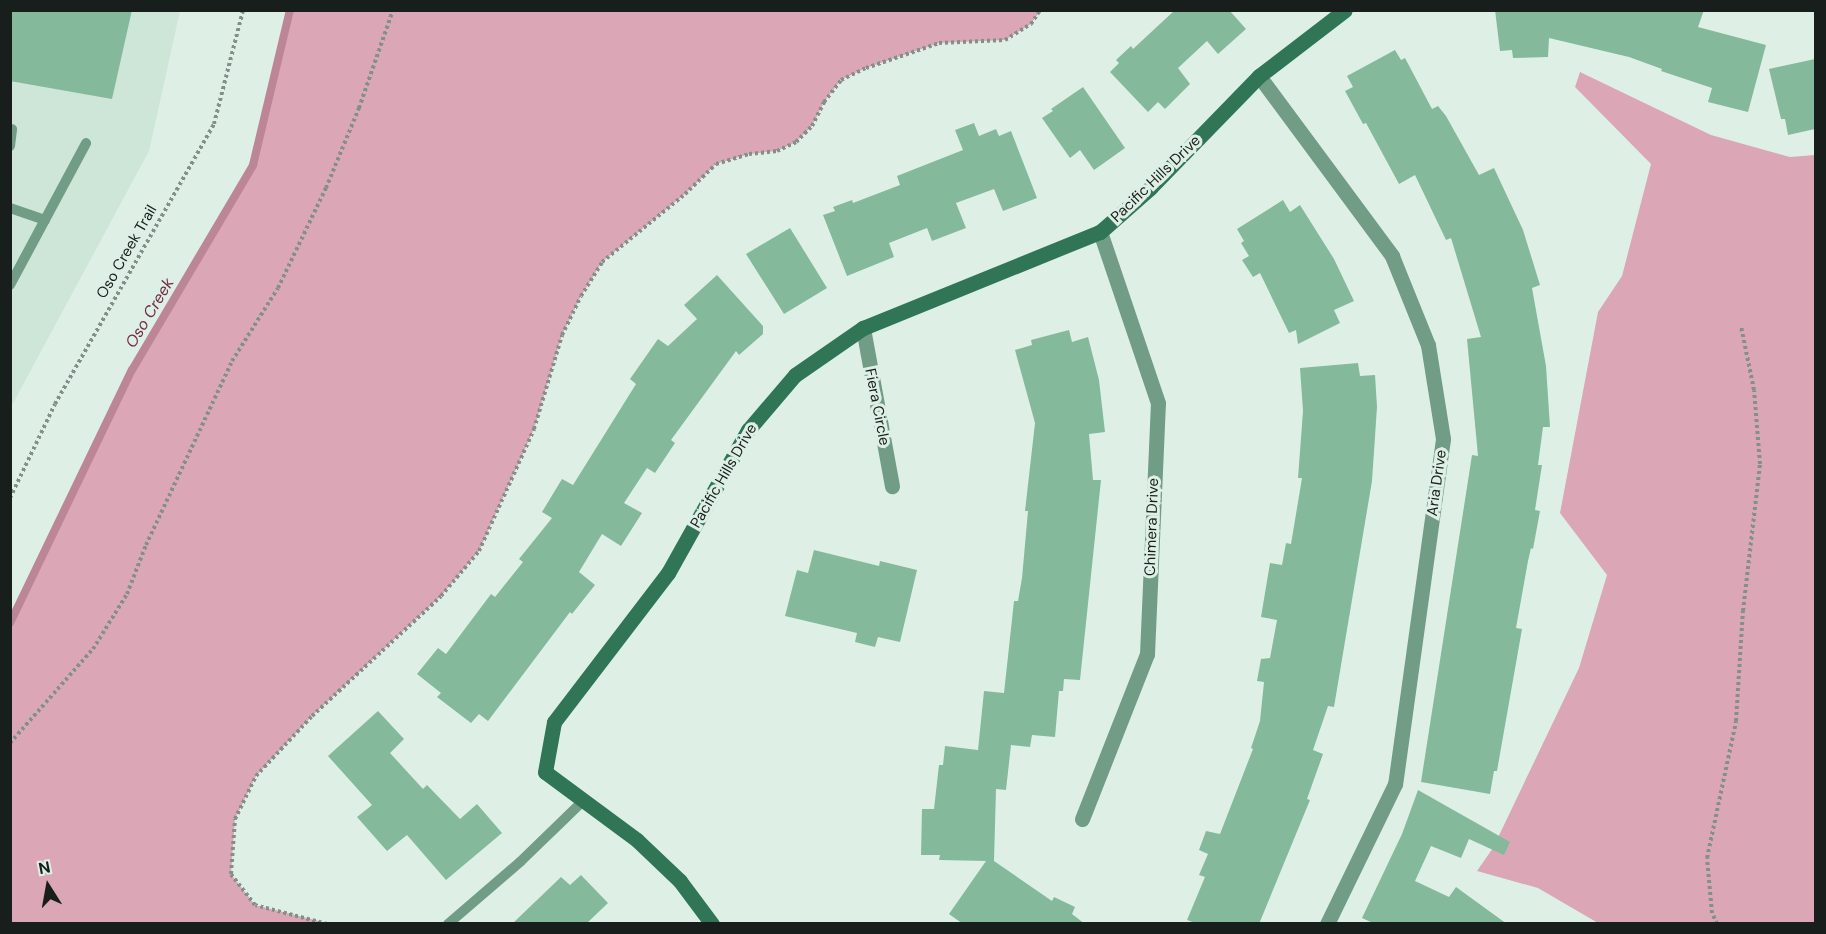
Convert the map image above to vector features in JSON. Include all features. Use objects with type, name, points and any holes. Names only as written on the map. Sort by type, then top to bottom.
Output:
[{"type":"street","name":"Pacific Hills Drive","points":[[712,924],[680,881],[637,840],[545,771],[554,722],[668,573],[748,430],[795,375],[863,328],[1100,232],[1150,188],[1259,76],[1345,10]]},
{"type":"street","name":"Aria Drive","points":[[1259,76],[1392,256],[1428,345],[1443,439],[1395,784],[1326,924]]},
{"type":"street","name":"Chimera Drive","points":[[1082,819],[1147,654],[1158,403],[1100,232]]},
{"type":"street","name":"Fiera Circle","points":[[863,328],[892,486]]},
{"type":"lane","points":[[10,146],[12,129]]},
{"type":"lane","points":[[10,285],[86,143]]},
{"type":"lane","points":[[10,208],[45,220]]},
{"type":"lane","points":[[448,924],[520,862],[584,800]]},
{"type":"path","name":"Oso Creek Trail","points":[[10,498],[55,404],[214,124],[243,10]]},
{"type":"path","points":[[10,743],[93,649],[127,594],[146,545],[232,361],[278,288],[326,188],[359,108],[393,10]]},
{"type":"path","points":[[327,924],[255,905],[231,874],[235,819],[256,776],[312,716],[441,596],[479,551],[534,429],[562,336],[581,296],[602,262],[685,194],[717,164],[749,154],[777,151],[796,142],[812,126],[824,102],[841,80],[866,68],[939,43],[1005,40],[1031,24],[1040,10]]},
{"type":"path","points":[[1718,924],[1712,913],[1707,858],[1736,721],[1743,611],[1760,464],[1754,390],[1741,326]]},
{"type":"shaded area","points":[[11,11],[180,11],[149,151],[11,407]]},
{"type":"shaded area","points":[[290,11],[1040,11],[1031,24],[1005,40],[939,43],[866,68],[841,80],[824,102],[812,126],[796,142],[777,151],[749,154],[716,164],[685,194],[602,262],[581,296],[562,335],[534,429],[479,551],[441,596],[312,716],[256,776],[235,819],[231,874],[255,905],[327,923],[11,923],[11,623],[132,370],[253,165]]},
{"type":"shaded area","points":[[1580,72],[1711,135],[1790,157],[1815,155],[1815,923],[1598,923],[1538,888],[1477,871],[1493,848],[1579,668],[1607,575],[1560,513],[1598,312],[1622,276],[1651,164],[1575,87]]},
{"type":"building","points":[[10,10],[132,10],[112,99],[10,81]]},
{"type":"building","points":[[1175,10],[1229,10],[1246,29],[1218,54],[1207,41],[1178,68],[1190,84],[1165,109],[1158,102],[1148,112],[1110,72],[1119,63],[1116,60],[1131,46],[1133,49]]},
{"type":"building","points":[[1495,10],[1704,10],[1698,27],[1766,45],[1748,112],[1708,102],[1712,88],[1661,71],[1662,69],[1629,57],[1549,38],[1548,57],[1513,58],[1512,50],[1500,51]]},
{"type":"building","points":[[1395,50],[1401,60],[1405,58],[1432,109],[1438,106],[1446,116],[1479,175],[1494,168],[1523,230],[1540,285],[1532,288],[1546,366],[1550,427],[1543,427],[1538,465],[1542,465],[1535,510],[1540,511],[1516,628],[1522,629],[1497,771],[1494,771],[1490,794],[1421,782],[1472,455],[1478,456],[1467,339],[1481,337],[1451,238],[1446,240],[1415,175],[1399,184],[1366,123],[1363,124],[1345,91],[1353,87],[1347,76]]},
{"type":"building","points":[[1815,59],[1815,129],[1788,135],[1785,119],[1781,119],[1769,69]]},
{"type":"building","points":[[1083,87],[1125,148],[1094,170],[1080,150],[1070,158],[1042,118]]},
{"type":"building","points":[[974,123],[979,136],[996,129],[999,136],[1011,131],[1037,198],[1003,211],[994,189],[956,203],[966,228],[932,241],[927,228],[889,243],[894,257],[847,276],[823,215],[835,211],[833,207],[852,200],[853,203],[900,185],[897,176],[963,150],[955,130]]},
{"type":"building","points":[[1283,200],[1290,212],[1300,205],[1334,259],[1354,301],[1334,310],[1340,323],[1298,344],[1296,330],[1289,333],[1260,273],[1253,277],[1242,260],[1249,256],[1241,243],[1244,241],[1237,229]]},
{"type":"building","points":[[790,228],[827,288],[784,314],[746,254]]},
{"type":"building","points":[[717,275],[763,326],[763,334],[739,355],[736,351],[671,440],[675,443],[655,473],[647,468],[624,503],[642,513],[621,546],[602,534],[579,572],[595,585],[572,614],[570,612],[488,721],[479,714],[471,723],[437,697],[441,693],[417,674],[438,648],[446,654],[491,594],[495,597],[523,562],[519,559],[552,518],[542,512],[562,479],[573,485],[636,384],[630,379],[658,339],[668,346],[697,319],[684,305]]},
{"type":"building","points":[[1069,330],[1072,342],[1088,337],[1099,380],[1105,432],[1089,434],[1093,480],[1101,480],[1080,680],[1064,679],[1063,691],[1059,691],[1055,737],[1032,735],[1030,747],[1011,745],[1006,790],[996,789],[994,861],[1052,901],[1054,897],[1075,907],[1072,914],[1085,924],[963,924],[949,914],[986,861],[939,860],[940,855],[921,855],[922,809],[934,809],[939,765],[943,765],[945,746],[978,750],[984,691],[1004,693],[1014,601],[1018,601],[1022,578],[1028,511],[1025,511],[1035,423],[1015,350],[1032,345],[1031,340]]},
{"type":"building","points":[[1358,363],[1360,376],[1375,375],[1377,407],[1372,481],[1334,707],[1328,706],[1313,750],[1323,754],[1307,799],[1310,800],[1259,924],[1198,924],[1187,920],[1205,877],[1199,875],[1208,854],[1199,850],[1206,831],[1220,834],[1253,749],[1251,748],[1260,721],[1264,682],[1257,681],[1261,659],[1270,658],[1277,620],[1261,617],[1270,563],[1282,565],[1286,543],[1291,544],[1302,478],[1298,478],[1303,411],[1300,368]]},
{"type":"building","points":[[814,550],[879,566],[880,561],[917,570],[900,642],[878,637],[875,647],[855,642],[857,633],[785,616],[797,570],[808,573]]},
{"type":"building","points":[[378,711],[404,739],[390,753],[423,789],[427,785],[460,819],[477,804],[502,833],[446,880],[407,835],[387,851],[357,817],[372,805],[328,756]]},
{"type":"building","points":[[1418,790],[1510,842],[1504,855],[1469,839],[1461,858],[1431,846],[1415,881],[1449,897],[1456,887],[1507,924],[1375,924],[1362,918],[1402,834]]},
{"type":"building","points":[[581,875],[608,903],[586,924],[512,924],[561,877],[570,885]]},
{"type":"waterway","name":"Oso Creek","points":[[10,623],[132,370],[253,165],[290,10]]}]
